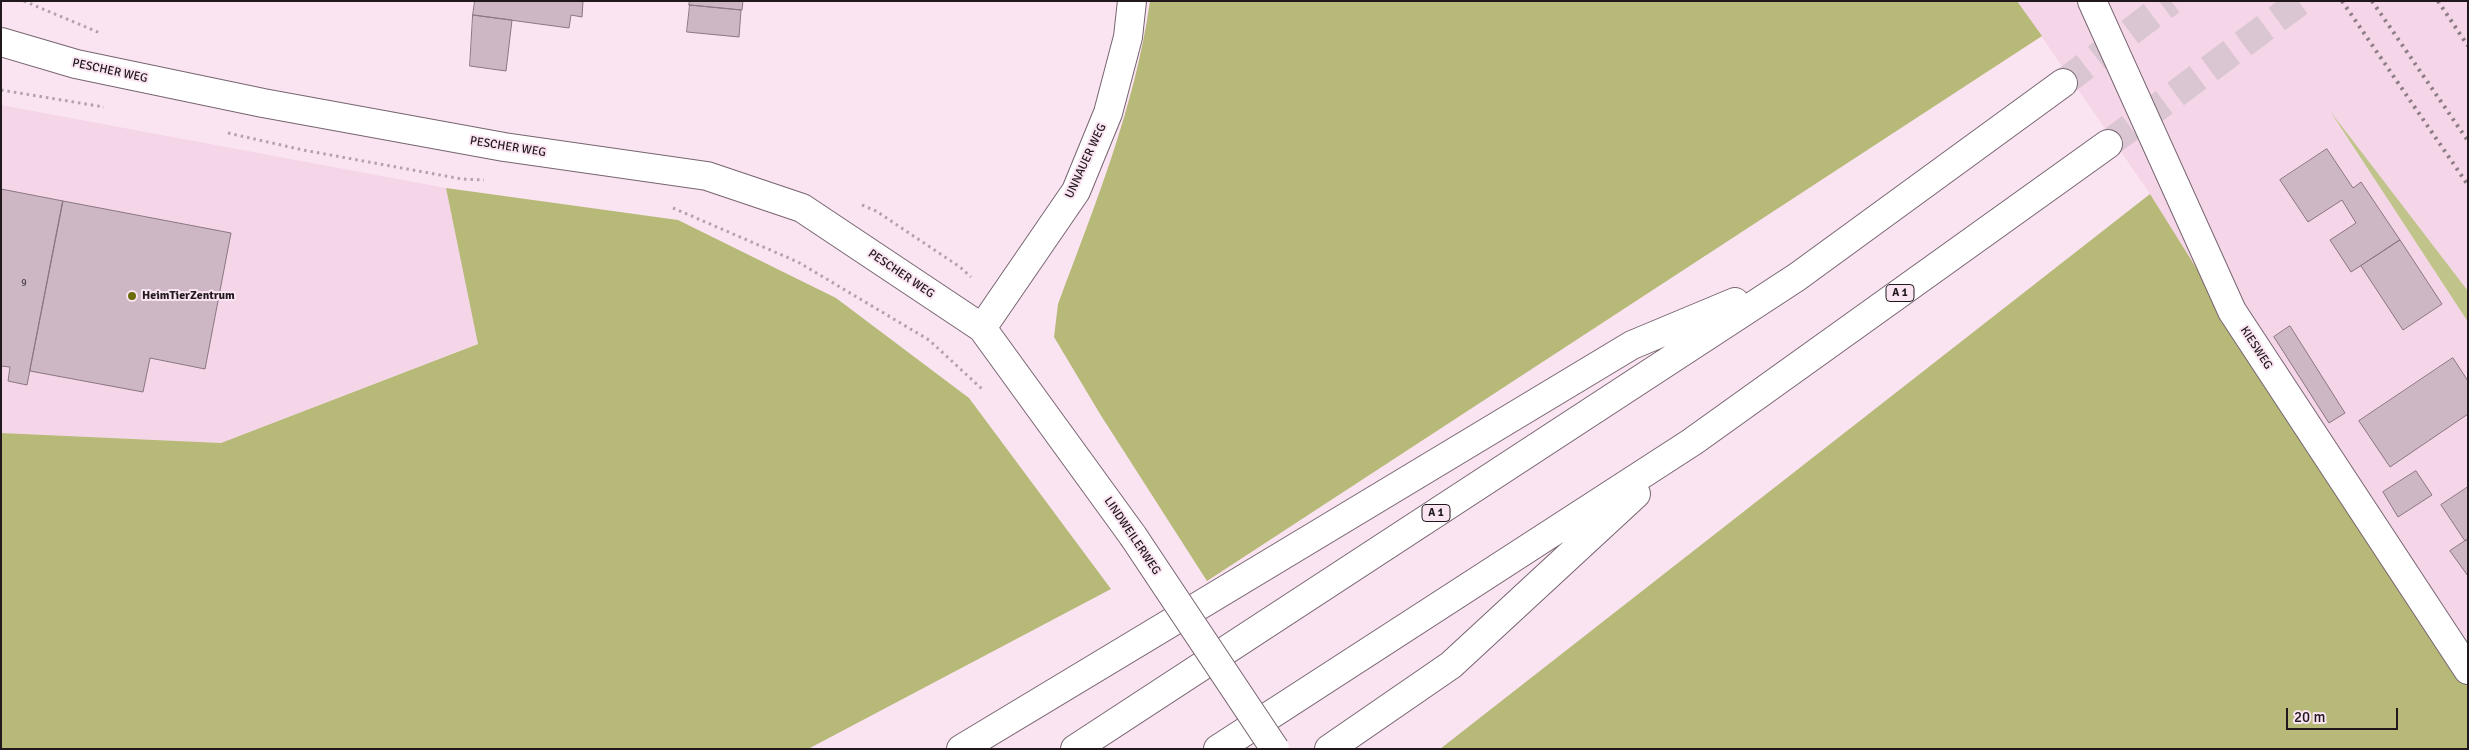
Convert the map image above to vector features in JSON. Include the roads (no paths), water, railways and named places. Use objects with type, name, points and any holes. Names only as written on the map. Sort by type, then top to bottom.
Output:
[{"type":"main road","name":"UNNAUER WEG","points":[[982,328],[1076,191],[1108,114],[1128,37],[1132,1]]},
{"type":"main road","name":"KIESWEG","points":[[2092,1],[2232,311],[2468,670]]},
{"type":"main road","name":"PESCHER WEG","points":[[1,42],[76,64],[262,103],[504,147],[707,176],[802,208],[982,328]]},
{"type":"main road","name":"A 1","points":[[1075,749],[1796,277],[2063,83]]},
{"type":"main road","name":"A 1","points":[[1218,749],[1692,442],[2108,144]]},
{"type":"main road","points":[[964,746],[1632,345],[1796,277]]},
{"type":"main road","name":"LINDWEILERWEG","points":[[982,328],[1133,536],[1276,749]]},
{"type":"main road","points":[[1329,749],[1451,665],[1692,442]]},
{"type":"tunnel","points":[[2063,83],[2171,1]]},
{"type":"tunnel","points":[[2108,144],[2301,1]]},
{"type":"railway","points":[[2342,1],[2468,185]]},
{"type":"railway","points":[[2372,1],[2468,141]]},
{"type":"railway","points":[[2438,1],[2468,46]]},
{"type":"place","name":"HeimTierZentrum","points":[[132,296]]}]
